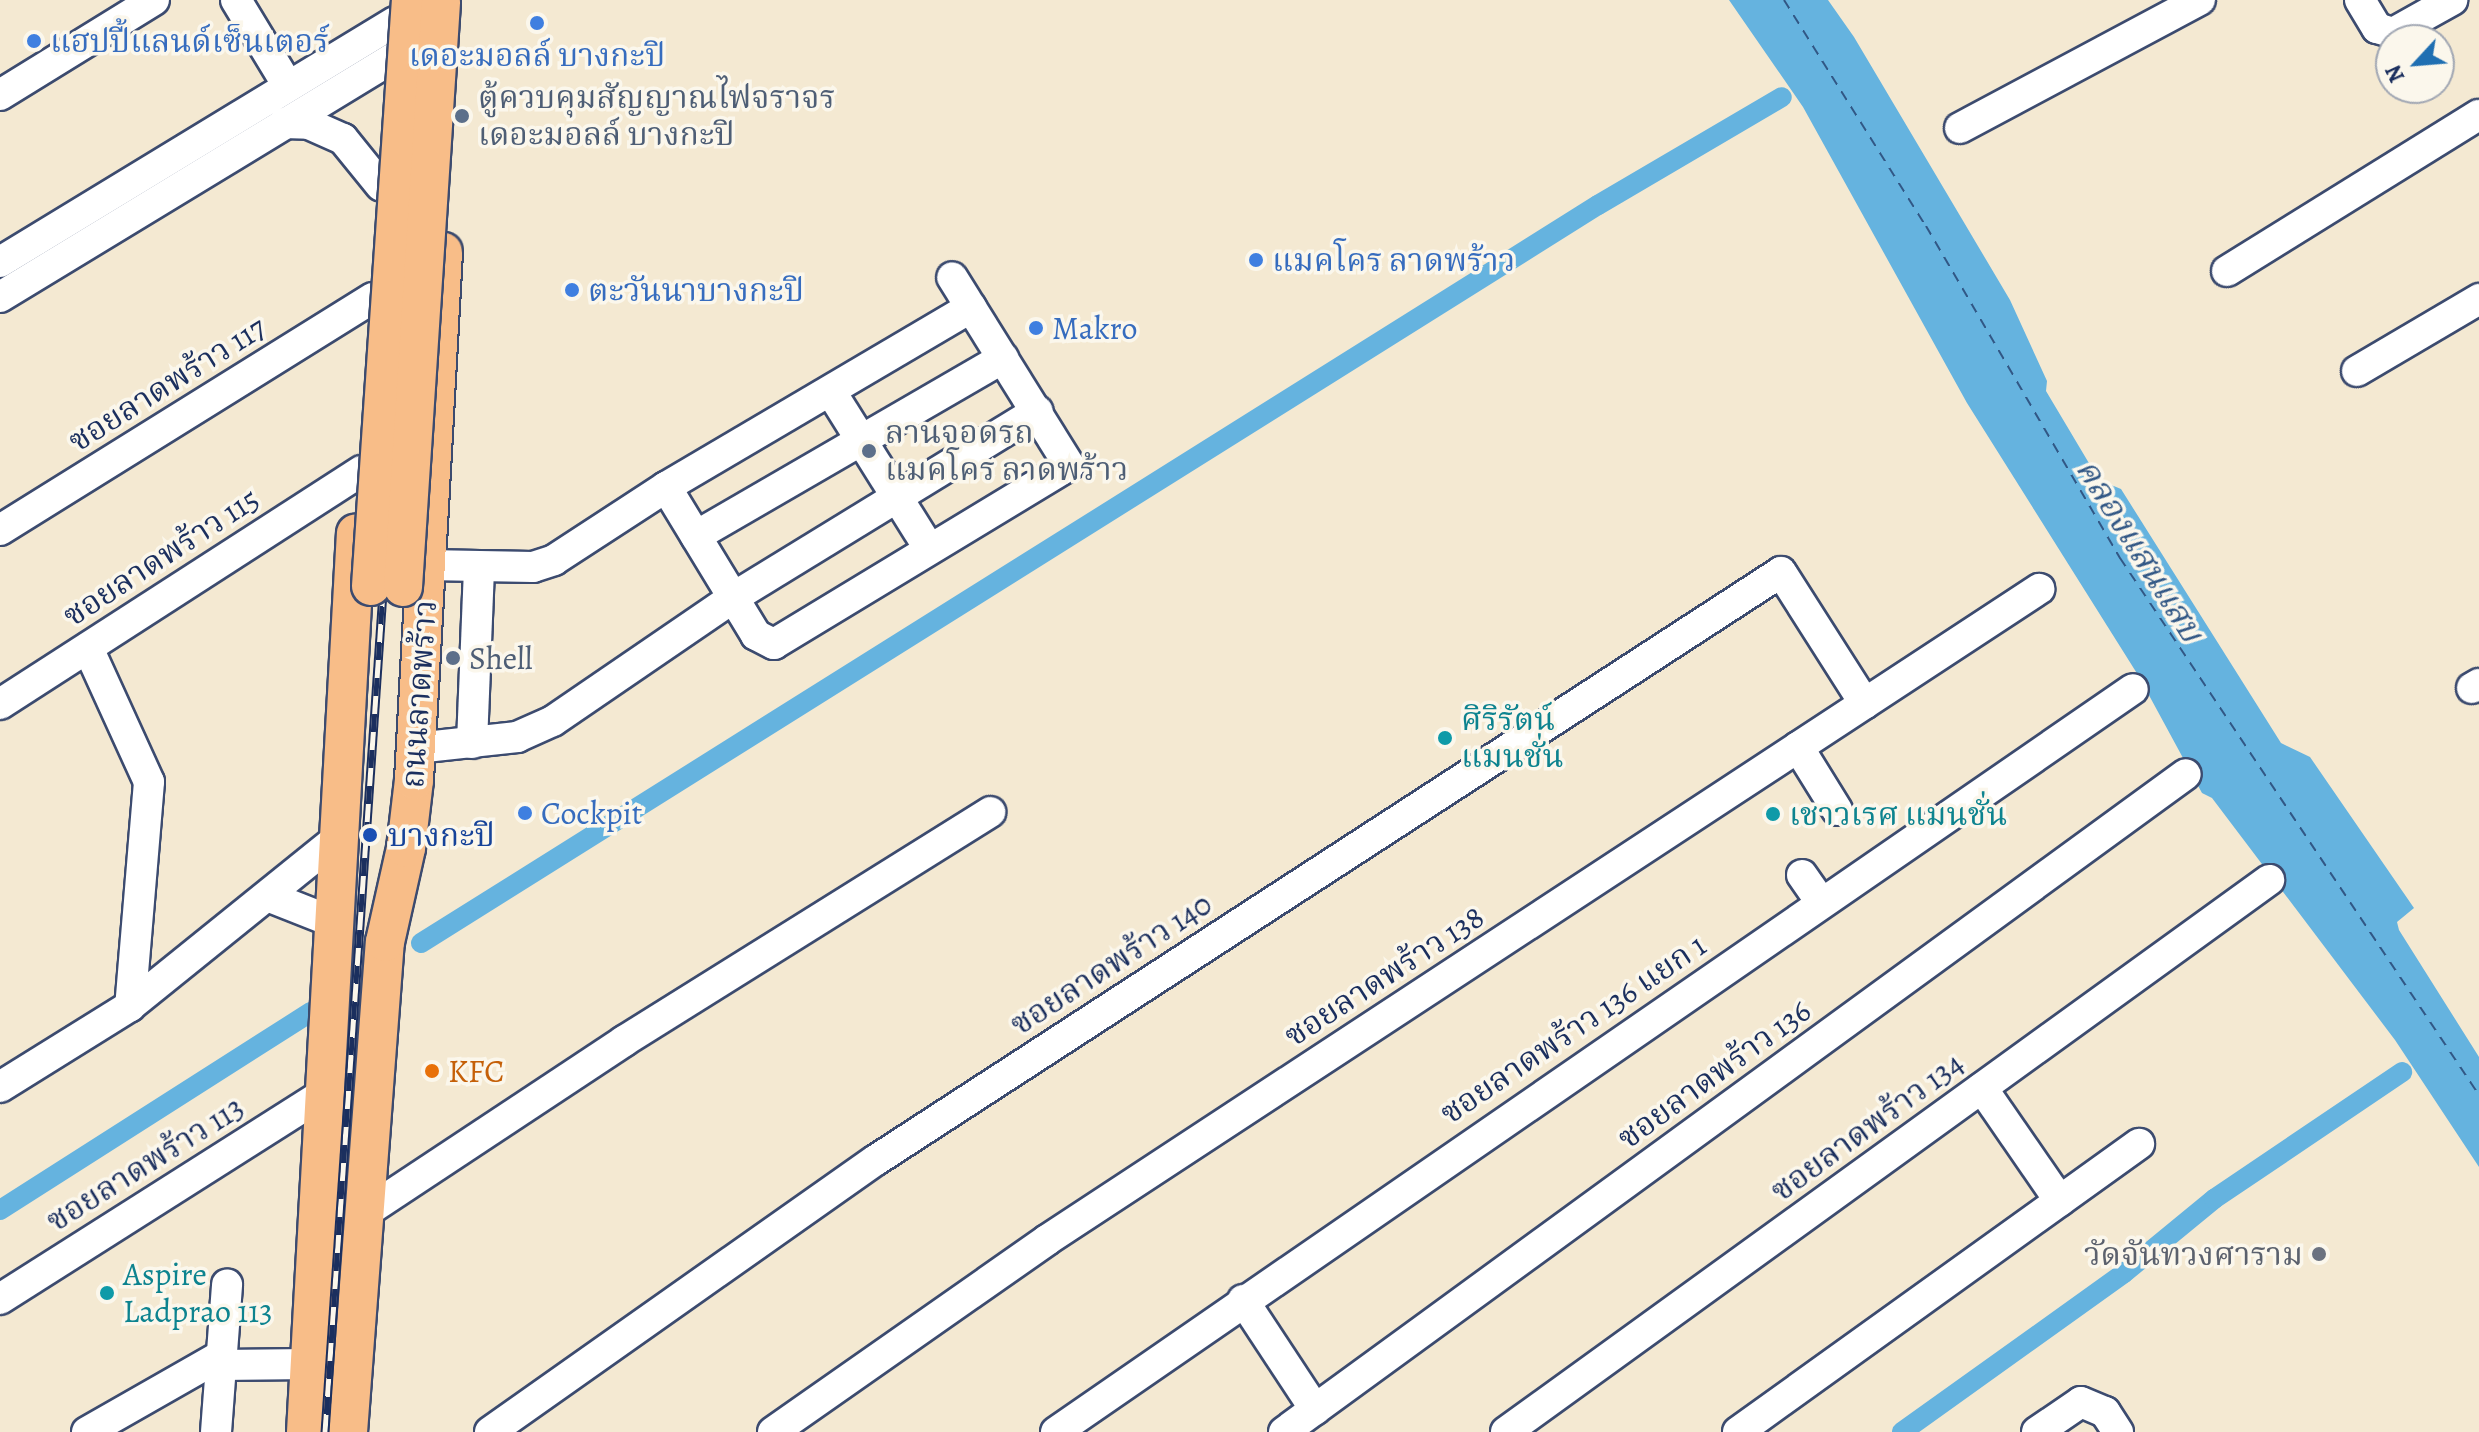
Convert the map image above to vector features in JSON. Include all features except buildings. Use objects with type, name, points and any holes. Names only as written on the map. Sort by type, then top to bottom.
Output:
[{"type":"main road","points":[[330,1052],[400,579],[452,14],[399,20]]},
{"type":"main road","points":[[306,1432],[330,1052],[331,921],[336,840],[381,186],[399,20]]},
{"type":"main road","points":[[385,942],[400,579],[399,20]]},
{"type":"main road","name":"ถนนลาดพร้าว","points":[[348,1432],[385,942],[406,848],[416,748],[400,579]]},
{"type":"street","points":[[0,95],[154,0]]},
{"type":"street","points":[[236,0],[288,86]]},
{"type":"street","points":[[1960,128],[2200,0]]},
{"type":"street","points":[[2360,0],[2377,28],[2393,33],[2452,0]]},
{"type":"street","points":[[0,262],[399,20]]},
{"type":"street","points":[[0,297],[284,123],[399,20]]},
{"type":"street","points":[[2227,271],[2479,115]]},
{"type":"street","points":[[284,123],[309,124],[343,139],[381,186]]},
{"type":"street","points":[[666,487],[756,635],[774,644],[1069,465],[952,277]]},
{"type":"street","name":"ซอยลาดพร้าว 117","points":[[0,530],[373,298]]},
{"type":"street","points":[[2357,371],[2479,299]]},
{"type":"street","points":[[400,579],[479,568],[533,567],[554,560],[666,487],[971,307]]},
{"type":"street","points":[[696,536],[1003,358]]},
{"type":"street","points":[[831,392],[929,548]]},
{"type":"street","points":[[416,748],[517,737],[553,721],[734,597],[1037,411]]},
{"type":"street","name":"ซอยลาดพร้าว 115","points":[[0,704],[361,471]]},
{"type":"street","points":[[472,743],[479,568]]},
{"type":"street","name":"ซอยลาดพร้าว 140","points":[[490,1432],[876,1160],[1781,572],[1865,704]]},
{"type":"street","name":"ซอยลาดพร้าว 138","points":[[773,1432],[1047,1240],[2039,589]]},
{"type":"street","points":[[88,648],[149,782],[130,1006]]},
{"type":"street","name":"ซอยลาดพร้าว 136 แยก 1","points":[[1056,1432],[1243,1300],[2133,689]]},
{"type":"street","points":[[1798,747],[1837,810]]},
{"type":"street","name":"ซอยลาดพร้าว 136","points":[[1284,1432],[2186,774]]},
{"type":"street","points":[[366,1212],[624,1041],[990,812]]},
{"type":"street","points":[[0,1087],[130,1006],[270,897],[336,840]]},
{"type":"street","points":[[1802,875],[1821,902]]},
{"type":"street","name":"ซอยลาดพร้าว 134","points":[[1506,1432],[2269,880]]},
{"type":"street","points":[[270,897],[331,921]]},
{"type":"street","points":[[1982,1088],[2060,1201]]},
{"type":"street","name":"ซอยลาดพร้าว 113","points":[[0,1299],[328,1091]]},
{"type":"street","points":[[1738,1432],[2139,1144]]},
{"type":"street","points":[[216,1432],[227,1284]]},
{"type":"street","points":[[1243,1300],[1315,1409]]},
{"type":"street","points":[[87,1432],[220,1361],[310,1364]]},
{"type":"street","points":[[2037,1432],[2081,1402],[2105,1412],[2118,1432]]},
{"type":"water","name":"คลองแสนแสบ","points":[[1729,0],[1828,0],[1854,37],[2010,300],[2047,381],[2046,391],[2099,480],[2121,489],[2281,743],[2310,757],[2414,908],[2397,922],[2399,930],[2479,1057],[2479,1167],[2395,1040],[2212,798],[2202,793],[2138,675],[1967,403],[1803,107]]},
{"type":"waterway","points":[[421,943],[1598,205],[1782,97]]},
{"type":"waterway","points":[[0,1210],[311,1012]]},
{"type":"waterway","points":[[1902,1432],[2124,1273],[2214,1199],[2402,1072]]},
{"type":"ferry route","points":[[1784,0],[1926,226],[2120,558],[2479,1095]]},
{"type":"railway","points":[[325,1432],[424,0]]},
{"type":"place","name":"เดอะมอลล์ บางกะปิ","points":[[537,23]]},
{"type":"place","name":"แฮปปี้แลนด์เซ็นเตอร์","points":[[34,41]]},
{"type":"place","name":"ตู้ควบคุมสัญญาณไฟจราจร เดอะมอลล์ บางกะปิ","points":[[462,116]]},
{"type":"place","name":"แมคโคร ลาดพร้าว","points":[[1256,260]]},
{"type":"place","name":"ตะวันนาบางกะปิ","points":[[572,290]]},
{"type":"place","name":"Makro","points":[[1036,328]]},
{"type":"place","name":"ลานจอดรถ แมคโคร ลาดพร้าว","points":[[869,451]]},
{"type":"place","name":"Shell","points":[[453,658]]},
{"type":"place","name":"ศิริรัตน์ แมนชั่น","points":[[1445,738]]},
{"type":"place","name":"Cockpit","points":[[525,813]]},
{"type":"place","name":"เชาวเรศ แมนชั่น","points":[[1773,814]]},
{"type":"place","name":"บางกะปิ","points":[[370,835]]},
{"type":"place","name":"KFC","points":[[432,1071]]},
{"type":"place","name":"วัดจันทวงศาราม","points":[[2319,1254]]},
{"type":"place","name":"Aspire Ladprao 113","points":[[107,1293]]}]
